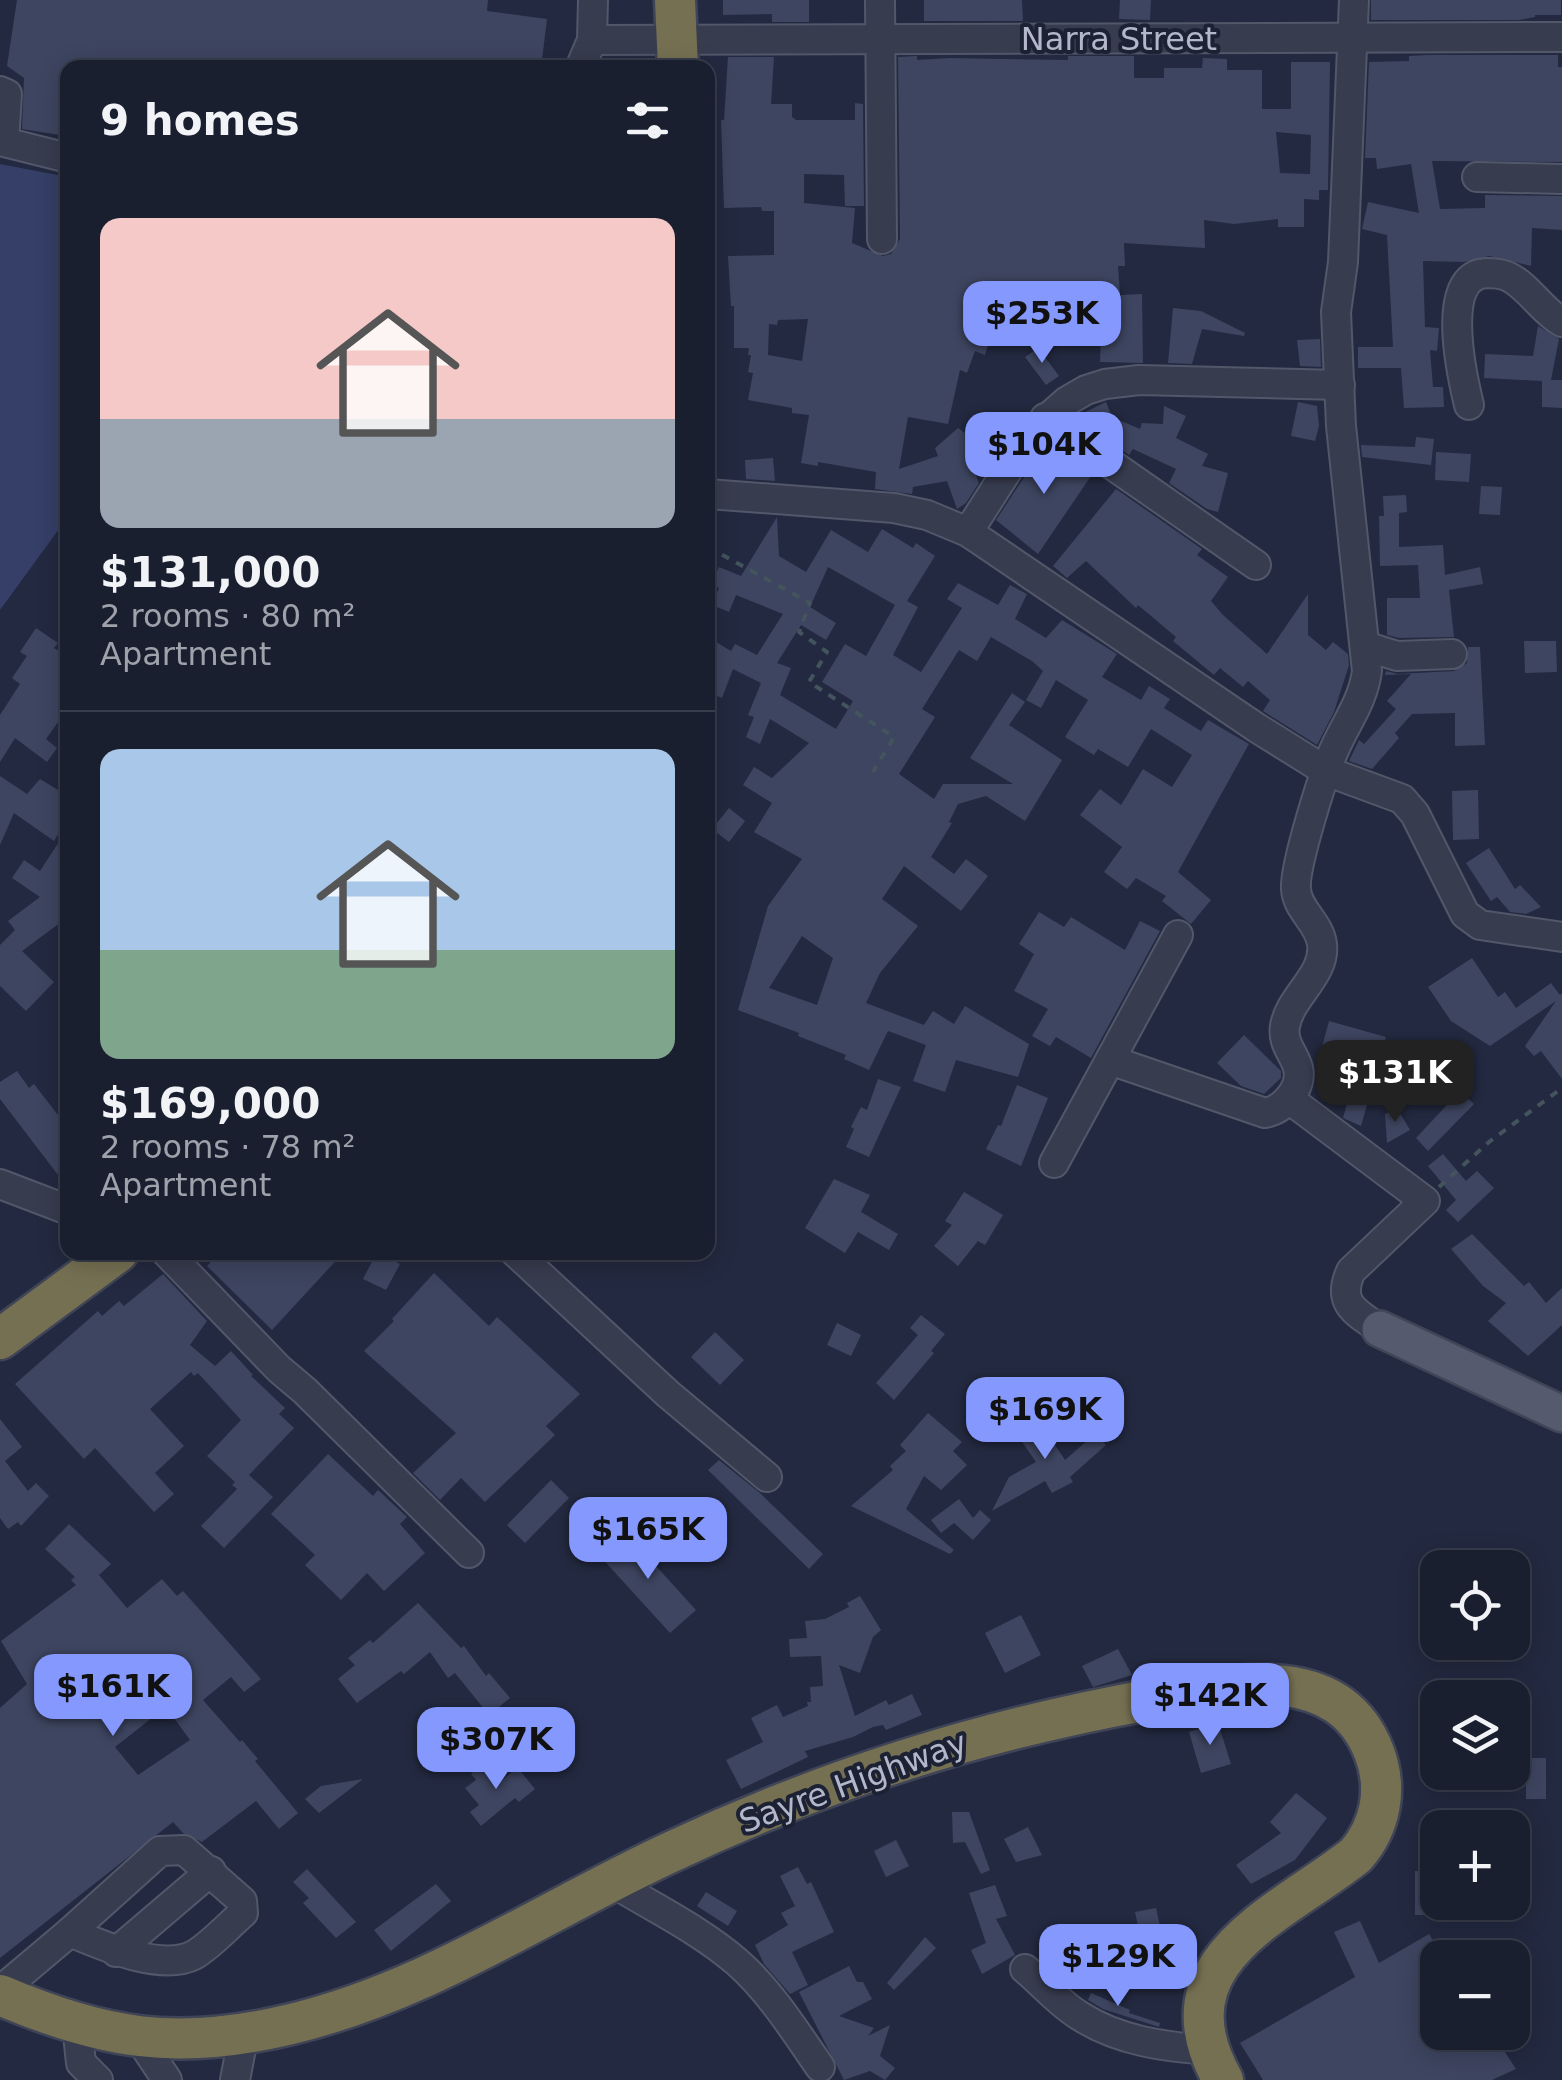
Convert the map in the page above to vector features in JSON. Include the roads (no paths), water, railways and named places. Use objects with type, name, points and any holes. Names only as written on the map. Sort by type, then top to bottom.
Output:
[{"type":"highway","points":[[0,1319],[27,1300],[106,1260]]},
{"type":"highway","points":[[0,1340],[106,1260]]},
{"type":"highway","points":[[0,1363],[56,1320],[106,1260]]},
{"type":"highway","name":"Sayre Highway","points":[[0,1993],[77,2025],[140,2038],[244,2033],[324,2015],[376,1998],[532,1925],[672,1851],[860,1772],[989,1733],[1098,1709],[1237,1686],[1281,1684],[1308,1690],[1340,1707],[1367,1738],[1380,1770],[1382,1796],[1368,1841],[1356,1855],[1244,1934],[1220,1964],[1204,2009],[1216,2065]]},
{"type":"main road","points":[[1380,1329],[1562,1414]]},
{"type":"street","points":[[583,60],[592,40],[593,0]]},
{"type":"street","points":[[880,0],[882,239]]},
{"type":"street","points":[[1110,1060],[1265,1113],[1289,1099],[1299,1076],[1298,1065],[1285,1043],[1284,1029],[1288,1011],[1322,958],[1322,946],[1319,933],[1298,901],[1297,872],[1326,770],[1365,689],[1365,646],[1349,516],[1336,312],[1343,262],[1354,0]]},
{"type":"street","name":"Narra Street","points":[[592,40],[677,36],[1562,37]]},
{"type":"street","points":[[0,91],[8,94],[4,142],[60,156]]},
{"type":"street","points":[[1476,177],[1562,178]]},
{"type":"street","points":[[1469,406],[1458,320],[1458,296],[1463,283],[1474,274],[1508,276],[1562,322]]},
{"type":"street","points":[[968,532],[1019,448],[1045,418],[1086,390],[1138,380],[1340,385]]},
{"type":"street","points":[[1045,418],[1256,565]]},
{"type":"street","points":[[715,495],[894,508],[927,515],[968,532],[1240,717],[1326,770],[1402,798],[1415,814],[1465,914],[1480,926],[1562,937]]},
{"type":"street","points":[[1365,646],[1397,656],[1452,654]]},
{"type":"street","points":[[1054,1162],[1178,935]]},
{"type":"street","points":[[1289,1099],[1424,1200],[1351,1271],[1344,1284],[1350,1306],[1380,1329]]},
{"type":"street","points":[[0,1184],[60,1207]]},
{"type":"street","points":[[174,1260],[469,1554]]},
{"type":"street","points":[[524,1260],[668,1394],[767,1477]]},
{"type":"street","points":[[0,1993],[160,1851],[184,1850],[242,1901],[243,1912],[192,1956],[162,1960],[116,1952],[70,1932]]},
{"type":"street","points":[[116,1952],[211,1872]]},
{"type":"street","points":[[612,1882],[682,1923],[738,1964],[784,2016],[820,2067]]},
{"type":"street","points":[[1025,1969],[1079,2016],[1216,2065]]},
{"type":"street","points":[[77,2025],[81,2063],[98,2080]]},
{"type":"street","points":[[234,2080],[244,2033]]},
{"type":"street","points":[[140,2038],[167,2080]]},
{"type":"water","points":[[0,164],[60,175],[60,528],[0,610]]}]
